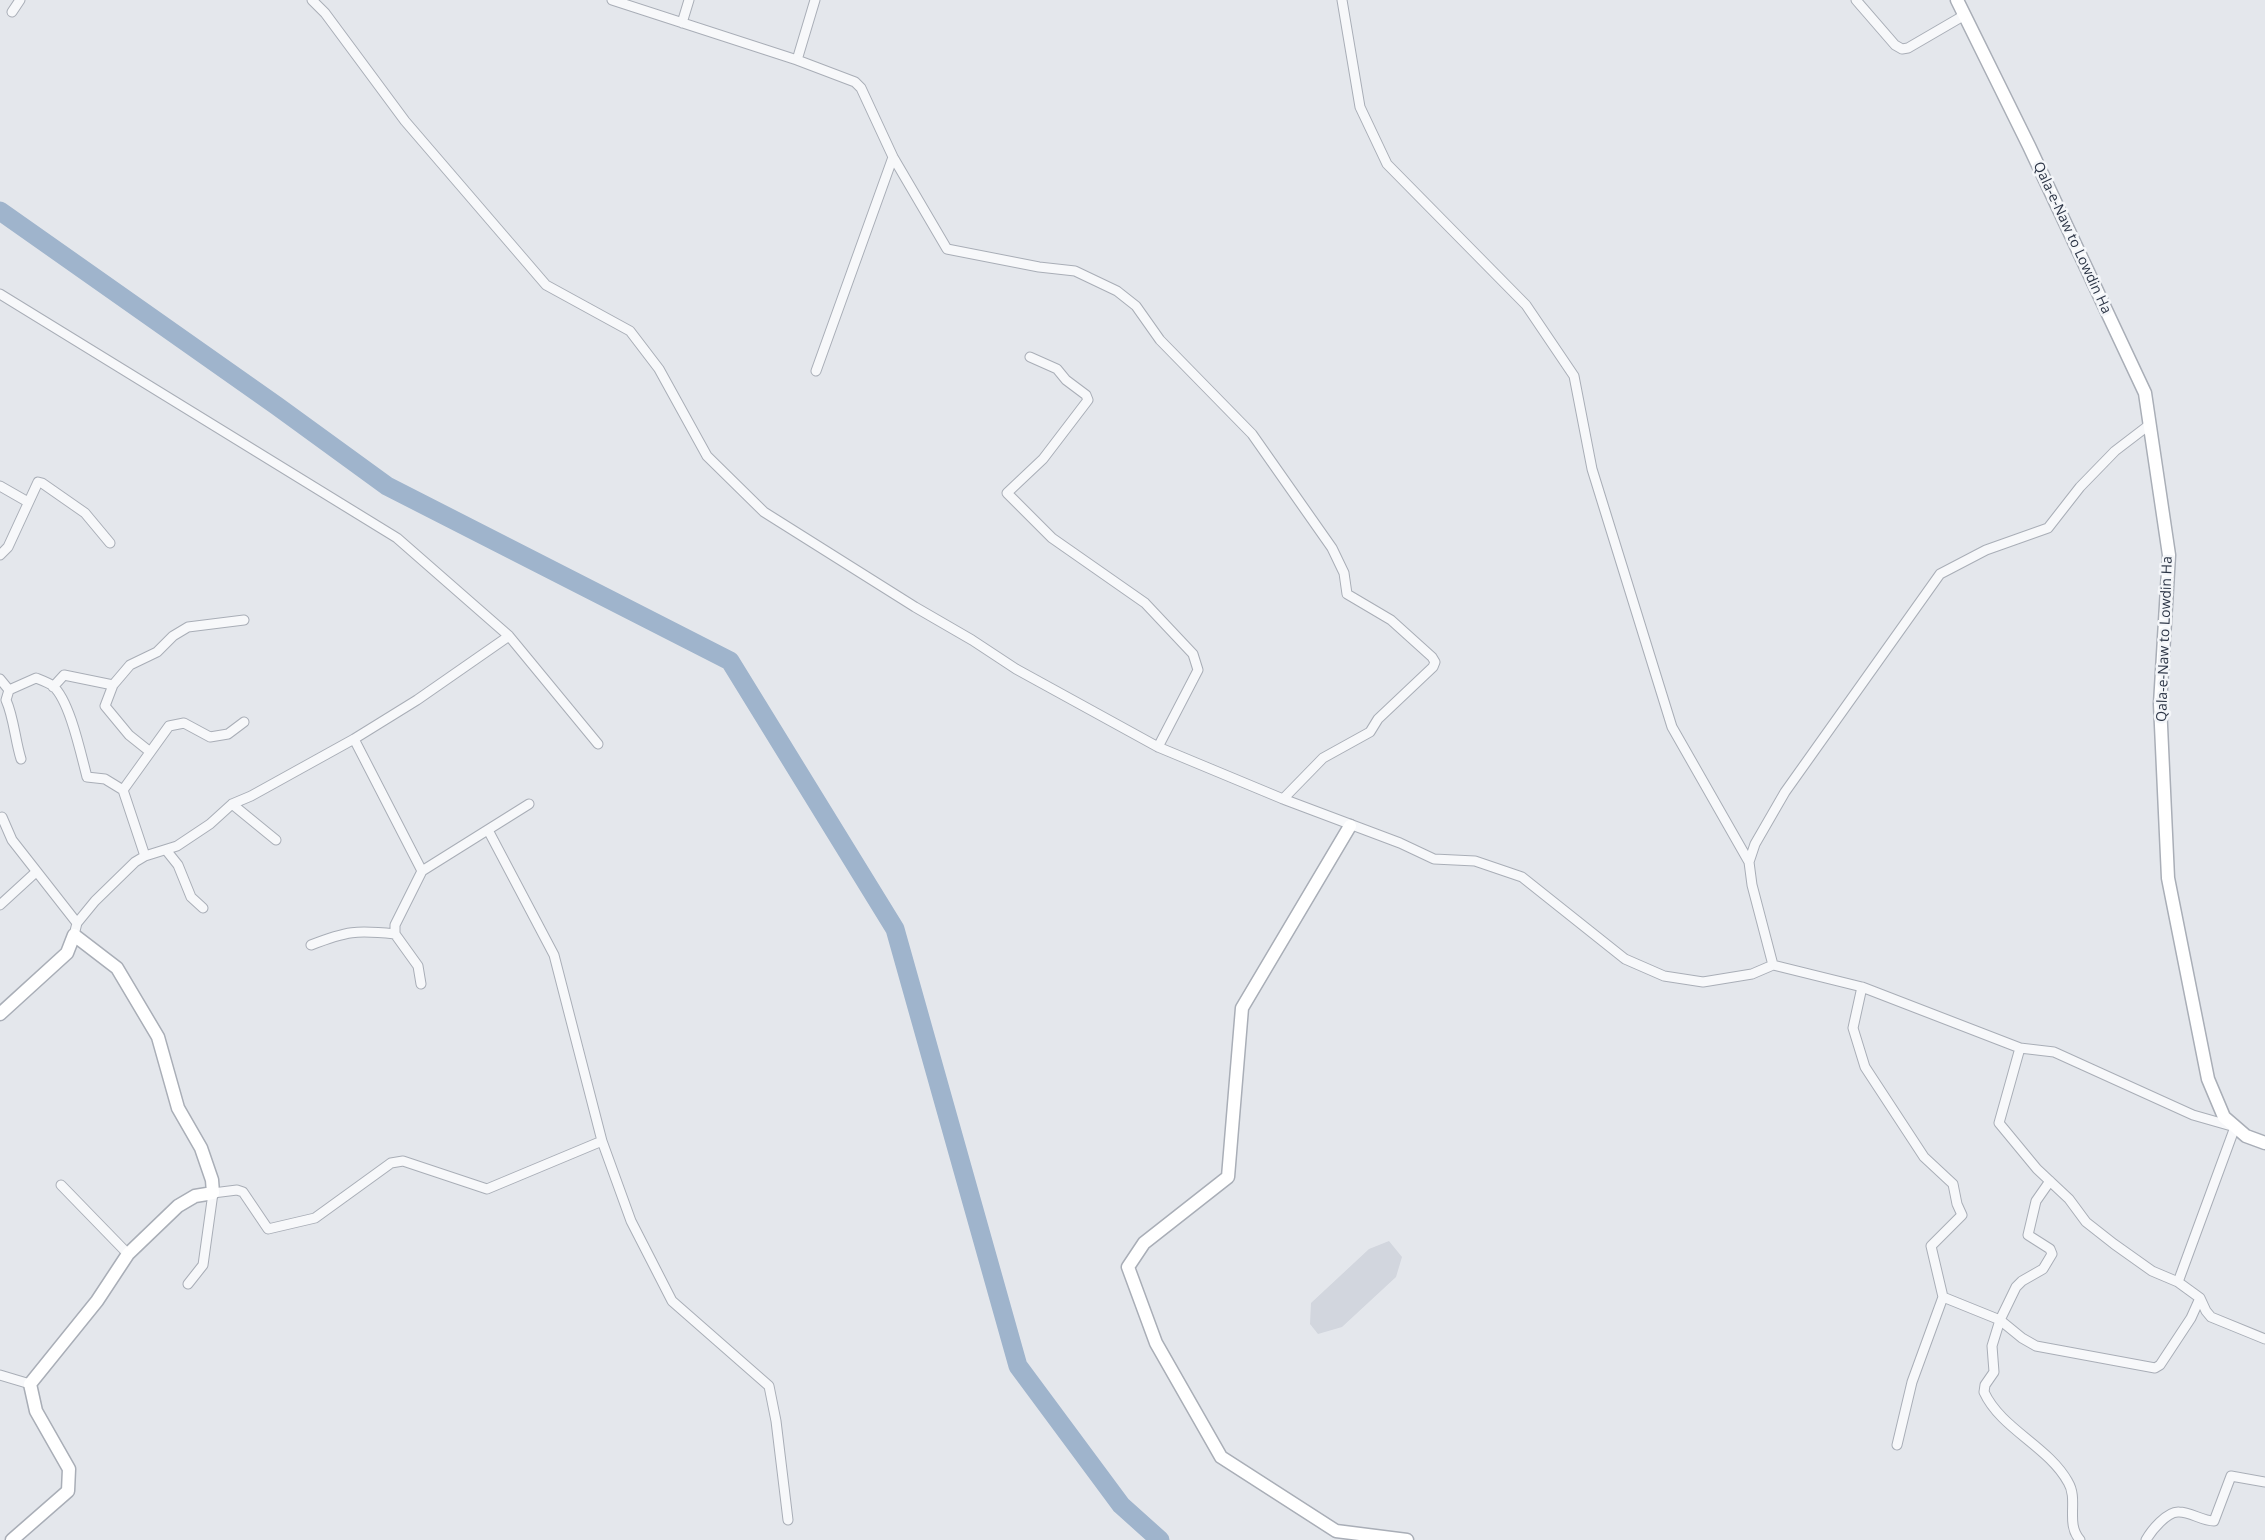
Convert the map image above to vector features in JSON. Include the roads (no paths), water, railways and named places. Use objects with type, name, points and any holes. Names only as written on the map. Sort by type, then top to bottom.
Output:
[{"type":"street","points":[[12,12],[20,0]]},
{"type":"street","points":[[312,0],[325,13],[404,121],[546,285],[630,331],[659,369],[707,456],[764,512],[1016,669],[1158,747],[1350,826],[1400,843],[1434,859],[1475,861],[1522,877],[1625,959],[1664,976],[1703,982],[1752,974],[1773,965],[1862,987],[2020,1048],[2054,1052],[2193,1115],[2235,1127],[2203,1219],[2178,1282]]},
{"type":"street","points":[[612,0],[797,60],[855,82],[861,88],[893,157],[947,249],[1039,267],[1075,271],[1117,291],[1136,306],[1160,340],[1252,434],[1332,548],[1344,573],[1347,594],[1391,620],[1432,657],[1435,662],[1433,668],[1378,719],[1370,732],[1323,758],[1283,799]]},
{"type":"street","points":[[682,22],[689,0]]},
{"type":"street","points":[[797,60],[815,0]]},
{"type":"street","points":[[1342,0],[1360,107],[1387,164],[1526,305],[1574,376],[1592,468],[1672,727],[1750,862]]},
{"type":"street","points":[[1856,0],[1895,45],[1902,49],[1908,48],[1963,16]]},
{"type":"street","name":"Qala-e-Naw to Lowdin Ha","points":[[1957,0],[1963,16],[2029,146],[2145,394],[2169,555],[2160,704],[2168,878],[2208,1080],[2224,1117],[2246,1136],[2265,1143]]},
{"type":"street","points":[[816,371],[893,157]]},
{"type":"street","points":[[0,294],[397,538],[509,636],[598,744]]},
{"type":"street","points":[[1030,357],[1057,369],[1066,380],[1086,395],[1088,400],[1043,459],[1007,493],[1052,538],[1145,603],[1193,654],[1198,670],[1158,747]]},
{"type":"street","points":[[1773,965],[1752,885],[1750,862],[1755,844],[1785,792],[1940,574],[1986,550],[2048,528],[2080,487],[2115,451],[2149,425]]},
{"type":"street","points":[[0,555],[8,547],[38,482],[42,482],[85,513],[110,543]]},
{"type":"street","points":[[0,486],[28,502]]},
{"type":"street","points":[[149,751],[129,735],[105,706],[112,685],[130,665],[156,652],[173,636],[188,628],[244,620]]},
{"type":"street","points":[[0,1014],[67,953],[76,929],[112,885],[135,862],[145,856],[177,846],[193,836],[232,804],[252,796],[354,739],[417,700],[509,636]]},
{"type":"street","points":[[53,686],[64,675],[112,685]]},
{"type":"street","points":[[0,678],[9,690]]},
{"type":"street","points":[[21,760],[14,738],[11,709],[6,700],[9,690],[36,678],[53,686],[64,704],[75,732],[86,777],[105,779],[123,790],[145,856]]},
{"type":"street","points":[[123,790],[149,751],[169,726],[184,724],[210,738],[228,734],[244,722]]},
{"type":"street","points":[[354,739],[422,871]]},
{"type":"street","points":[[232,804],[276,840]]},
{"type":"street","points":[[421,984],[418,966],[395,934],[395,925],[422,871],[529,804]]},
{"type":"street","points":[[2,817],[12,840],[76,929],[117,968],[158,1036],[178,1108],[201,1148],[212,1180],[213,1193],[203,1265],[188,1284]]},
{"type":"street","points":[[1350,826],[1242,1008],[1228,1177],[1144,1243],[1128,1267],[1156,1343],[1222,1457],[1336,1531],[1406,1540]]},
{"type":"street","points":[[488,830],[554,955],[602,1141],[631,1221],[672,1301],[769,1386],[776,1421],[788,1520]]},
{"type":"street","points":[[166,850],[178,865],[191,897],[203,908]]},
{"type":"street","points":[[0,905],[36,872]]},
{"type":"street","points":[[311,945],[342,933],[361,930],[395,934]]},
{"type":"street","points":[[1862,987],[1853,1028],[1864,1067],[1924,1157],[1953,1184],[1957,1204],[1962,1215],[1931,1246],[1943,1297],[1912,1382],[1897,1445]]},
{"type":"street","points":[[2020,1048],[1999,1123],[2050,1181],[2069,1199],[2086,1222],[2152,1270],[2178,1282],[2200,1298],[2206,1311],[2212,1317],[2265,1339]]},
{"type":"street","points":[[30,1384],[97,1300],[128,1254],[178,1206],[195,1196],[237,1190],[243,1192],[268,1230],[316,1218],[391,1162],[403,1161],[487,1189],[602,1141]]},
{"type":"street","points":[[2050,1181],[2036,1201],[2028,1235],[2050,1249],[2052,1254],[2043,1269],[2022,1281],[2016,1287],[2000,1320],[1992,1346],[1994,1372],[1985,1385],[1984,1392],[1997,1411],[2047,1456],[2067,1479],[2073,1491],[2073,1528],[2080,1540]]},
{"type":"street","points":[[61,1186],[128,1254]]},
{"type":"street","points":[[1943,1297],[2000,1320],[2022,1338],[2036,1346],[2158,1368],[2191,1318],[2200,1298]]},
{"type":"street","points":[[0,1375],[30,1384]]},
{"type":"street","points":[[12,1540],[68,1491],[69,1469],[36,1411],[30,1384]]},
{"type":"street","points":[[2146,1540],[2151,1532],[2171,1514],[2178,1511],[2214,1521],[2231,1476],[2265,1482]]},
{"type":"waterway","points":[[0,211],[387,486],[730,661],[895,929],[1018,1366],[1121,1505],[1160,1540]]}]
